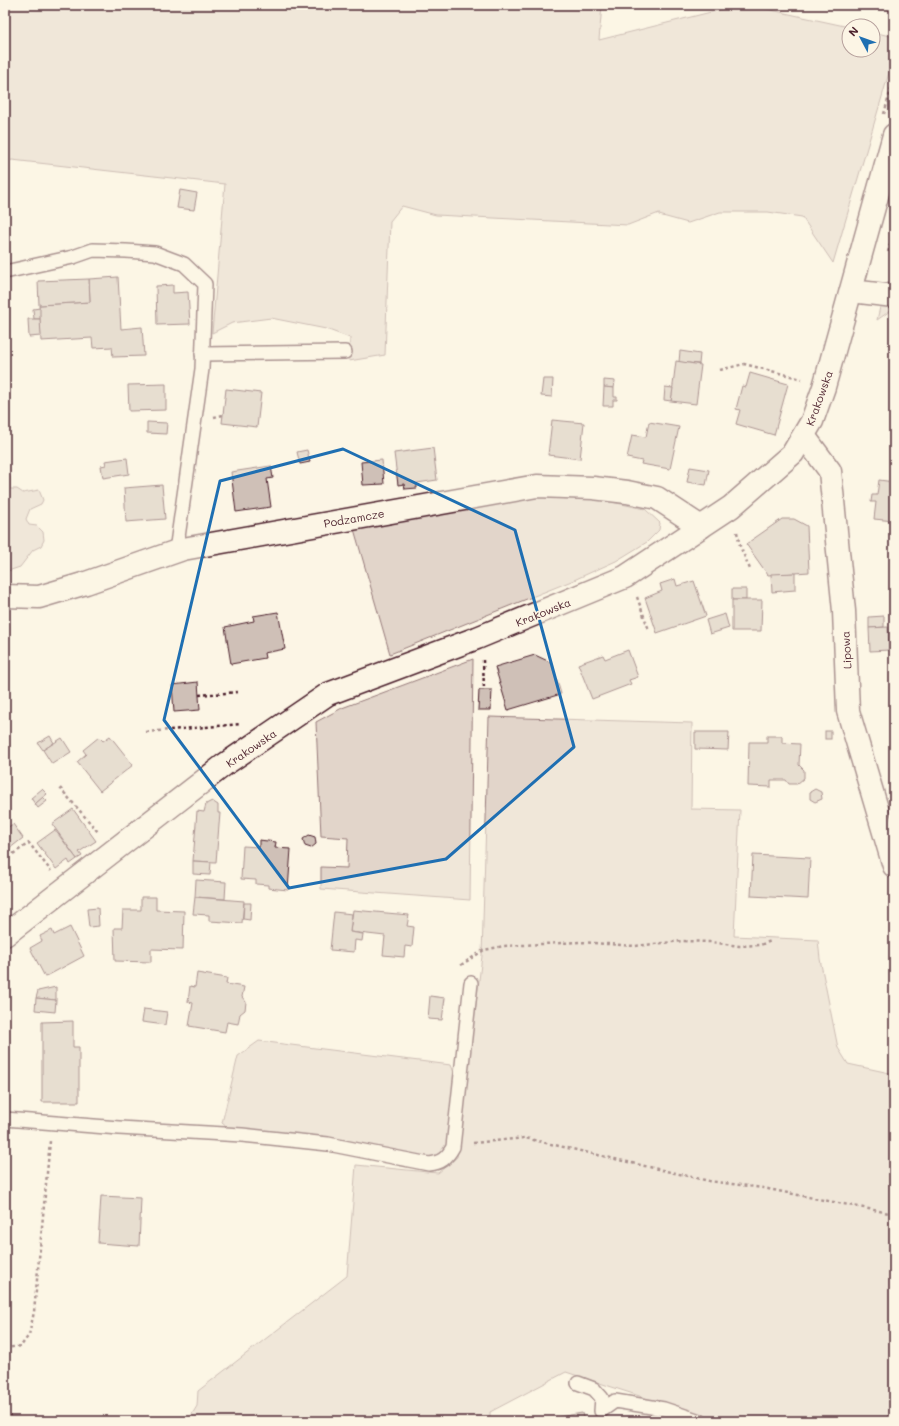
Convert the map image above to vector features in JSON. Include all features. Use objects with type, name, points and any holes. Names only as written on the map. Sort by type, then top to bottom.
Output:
[{"type":"street","name":"Krakowska","points":[[5,935],[224,765],[328,694],[477,638],[625,577],[731,507],[779,467],[793,453],[812,422],[824,387],[894,135]]},
{"type":"street","points":[[851,291],[894,296]]},
{"type":"street","name":"Lipowa","points":[[804,436],[830,471],[844,611],[848,711],[889,832],[894,866]]},
{"type":"street","name":"Podzamcze","points":[[5,596],[40,597],[86,583],[176,551],[537,486],[593,488],[657,498],[700,527]]},
{"type":"lane","points":[[5,272],[73,257],[93,250],[155,253],[184,264],[205,284],[202,354],[176,551]]},
{"type":"lane","points":[[202,354],[345,352]]},
{"type":"lane","points":[[5,1118],[119,1128],[242,1135],[328,1144],[429,1164],[438,1163],[449,1156],[453,1148],[471,983]]},
{"type":"lane","points":[[578,1383],[594,1389],[602,1398],[601,1411],[615,1401],[664,1409],[700,1421]]},
{"type":"path","points":[[720,370],[744,364],[804,380]]},
{"type":"path","points":[[736,528],[740,546],[750,569]]},
{"type":"path","points":[[638,600],[649,630]]},
{"type":"path","points":[[483,656],[484,690]]},
{"type":"path","points":[[199,695],[239,692]]},
{"type":"path","points":[[146,732],[232,724]]},
{"type":"path","points":[[60,788],[104,839]]},
{"type":"path","points":[[13,854],[29,843],[55,875]]},
{"type":"path","points":[[461,964],[484,950],[504,946],[580,942],[635,946],[682,941],[711,942],[739,946],[760,945],[771,941]]},
{"type":"path","points":[[5,1348],[21,1346],[30,1334],[34,1312],[52,1122]]},
{"type":"path","points":[[453,1148],[482,1141],[525,1138],[709,1181],[763,1188],[894,1214]]},
{"type":"highlighted area","points":[[343,449],[515,530],[574,747],[446,859],[289,888],[164,720],[220,481]]},
{"type":"shaded area","points":[[5,5],[602,5],[599,40],[739,5],[748,5],[841,25],[841,58],[881,58],[881,34],[894,37],[894,56],[833,263],[802,217],[768,212],[720,212],[688,223],[659,215],[659,213],[628,225],[436,215],[402,206],[390,221],[385,355],[349,361],[350,338],[326,329],[271,318],[232,323],[212,333],[225,184],[12,160],[5,162]]},
{"type":"shaded area","points":[[881,303],[894,305],[894,312],[890,311],[877,320]]},
{"type":"shaded area","points":[[5,466],[10,477],[10,489],[17,489],[23,493],[39,490],[43,500],[41,504],[30,509],[26,519],[29,525],[37,526],[43,532],[44,540],[41,546],[33,550],[20,567],[8,571],[5,569]]},
{"type":"shaded area","points":[[557,495],[588,497],[645,509],[660,523],[659,530],[647,542],[616,561],[574,580],[390,654],[354,529],[482,503]]},
{"type":"shaded area","points":[[5,613],[9,628],[5,653]]},
{"type":"shaded area","points":[[473,659],[470,900],[321,889],[321,867],[347,868],[348,838],[321,836],[316,722],[342,708]]},
{"type":"shaded area","points":[[489,717],[692,723],[691,809],[740,810],[734,936],[818,940],[820,959],[838,1048],[848,1064],[894,1074],[894,1421],[716,1421],[566,1372],[490,1412],[490,1421],[188,1421],[197,1406],[198,1391],[347,1276],[356,1165],[438,1173],[457,1157],[482,956]]},
{"type":"shaded area","points":[[259,1041],[451,1065],[455,1075],[448,1145],[441,1155],[433,1158],[341,1140],[228,1128],[222,1123],[238,1056]]},
{"type":"building","points":[[180,190],[197,193],[194,210],[177,208]]},
{"type":"building","points":[[118,277],[121,329],[142,327],[144,356],[113,357],[112,347],[93,348],[92,338],[41,341],[39,305],[90,302],[89,279]]},
{"type":"building","points":[[89,279],[90,302],[39,305],[38,281]]},
{"type":"building","points":[[173,285],[173,293],[188,292],[190,324],[157,325],[156,286]]},
{"type":"building","points":[[40,308],[40,319],[34,319],[33,309]]},
{"type":"building","points":[[28,319],[40,319],[41,336],[29,337]]},
{"type":"building","points":[[680,351],[700,354],[699,364],[679,362]]},
{"type":"building","points":[[676,361],[701,365],[696,404],[671,401]]},
{"type":"building","points":[[750,373],[788,384],[774,435],[736,424],[740,410],[736,409],[742,386],[746,387]]},
{"type":"building","points":[[543,379],[553,379],[552,397],[541,396]]},
{"type":"building","points":[[604,380],[615,381],[614,388],[604,387]]},
{"type":"building","points":[[166,384],[166,410],[129,411],[128,385]]},
{"type":"building","points":[[604,387],[614,388],[614,397],[617,397],[617,400],[613,400],[613,406],[603,406]]},
{"type":"building","points":[[665,387],[673,388],[671,401],[664,400]]},
{"type":"building","points":[[226,389],[261,393],[257,427],[222,423]]},
{"type":"building","points":[[552,420],[584,423],[580,459],[548,455]]},
{"type":"building","points":[[147,422],[167,423],[166,434],[147,433]]},
{"type":"building","points":[[649,422],[679,427],[670,469],[641,464],[642,461],[627,458],[632,435],[646,437]]},
{"type":"building","points":[[433,448],[437,480],[417,483],[417,488],[405,489],[404,484],[398,485],[394,453]]},
{"type":"building","points":[[307,450],[310,462],[300,464],[297,452]]},
{"type":"building","points":[[127,458],[129,474],[103,478],[101,466],[106,465],[105,461]]},
{"type":"building","points":[[382,460],[384,484],[363,485],[361,462]]},
{"type":"building","points":[[271,466],[273,478],[267,479],[271,507],[236,512],[231,472]]},
{"type":"building","points":[[690,467],[709,470],[706,485],[687,482]]},
{"type":"building","points":[[879,480],[894,482],[894,521],[874,519],[876,502],[871,502],[872,495],[877,495]]},
{"type":"building","points":[[162,485],[165,519],[126,522],[124,488]]},
{"type":"building","points":[[782,519],[794,519],[807,526],[809,572],[768,575],[746,544]]},
{"type":"building","points":[[795,573],[795,590],[772,592],[771,574]]},
{"type":"building","points":[[675,579],[677,586],[694,581],[706,616],[657,633],[645,598],[662,591],[660,584]]},
{"type":"building","points":[[732,589],[746,589],[746,600],[732,600]]},
{"type":"building","points":[[732,600],[762,600],[761,631],[732,631]]},
{"type":"building","points":[[278,612],[285,649],[264,653],[265,658],[231,664],[225,627],[254,621],[253,616]]},
{"type":"building","points":[[725,614],[729,628],[710,634],[706,620]]},
{"type":"building","points":[[884,616],[884,627],[869,628],[869,617]]},
{"type":"building","points":[[888,627],[889,650],[870,651],[869,628]]},
{"type":"building","points":[[628,650],[638,677],[629,680],[631,684],[592,699],[578,664],[603,655],[605,659]]},
{"type":"building","points":[[535,655],[552,663],[561,694],[508,710],[495,667]]},
{"type":"building","points":[[198,682],[200,710],[174,712],[172,685]]},
{"type":"building","points":[[479,690],[492,690],[491,710],[478,710]]},
{"type":"building","points":[[825,731],[831,731],[831,739],[825,739]]},
{"type":"building","points":[[695,732],[729,732],[728,750],[695,749]]},
{"type":"building","points":[[50,736],[54,743],[43,750],[38,743]]},
{"type":"building","points":[[110,736],[133,765],[100,791],[77,762],[86,754],[83,750],[99,737],[103,741]]},
{"type":"building","points":[[767,736],[782,736],[782,743],[800,744],[799,765],[804,770],[804,778],[797,784],[789,784],[786,780],[771,780],[771,787],[748,786],[749,742],[767,742]]},
{"type":"building","points":[[62,738],[71,752],[52,764],[43,750]]},
{"type":"building","points":[[42,789],[47,794],[35,804],[31,798]]},
{"type":"building","points":[[815,789],[821,792],[822,799],[815,802],[810,799],[810,792]]},
{"type":"building","points":[[43,797],[47,801],[38,808],[35,804]]},
{"type":"building","points":[[212,801],[218,805],[218,813],[220,813],[216,862],[193,861],[197,811],[204,812],[206,804]]},
{"type":"building","points":[[73,809],[96,841],[79,852],[82,856],[77,859],[52,824]]},
{"type":"building","points":[[13,824],[23,838],[5,852],[5,829]]},
{"type":"building","points":[[55,830],[77,859],[70,864],[68,860],[56,869],[37,843]]},
{"type":"building","points":[[309,835],[315,837],[316,844],[311,848],[305,846],[303,839]]},
{"type":"building","points":[[259,840],[276,842],[275,848],[291,849],[288,890],[268,888],[268,885],[256,884],[256,880],[241,879],[243,846],[259,847]]},
{"type":"building","points":[[753,855],[810,858],[808,899],[751,896]]},
{"type":"building","points":[[193,861],[211,862],[210,875],[193,874]]},
{"type":"building","points":[[196,880],[226,882],[225,899],[195,897]]},
{"type":"building","points":[[141,897],[156,897],[156,910],[184,911],[183,950],[151,949],[151,962],[115,961],[114,928],[122,928],[123,910],[141,910]]},
{"type":"building","points":[[195,897],[244,901],[242,923],[209,921],[209,915],[193,914]]},
{"type":"building","points":[[244,903],[251,903],[250,920],[243,919]]},
{"type":"building","points":[[98,908],[99,926],[89,927],[87,909]]},
{"type":"building","points":[[353,910],[409,915],[407,926],[414,927],[412,947],[405,946],[404,957],[383,955],[385,936],[350,932]]},
{"type":"building","points":[[334,912],[352,914],[350,932],[363,934],[362,941],[355,940],[354,952],[330,950]]},
{"type":"building","points":[[70,927],[84,956],[45,977],[30,948],[42,941],[40,936],[52,930],[54,935]]},
{"type":"building","points":[[197,973],[227,978],[226,984],[244,987],[242,997],[246,1002],[245,1010],[240,1014],[238,1024],[227,1022],[225,1032],[189,1026],[193,1003],[188,1002],[190,986],[195,987]]},
{"type":"building","points":[[56,987],[56,1000],[36,998],[38,991]]},
{"type":"building","points":[[430,996],[445,998],[442,1020],[428,1019]]},
{"type":"building","points":[[36,998],[56,1000],[55,1012],[35,1010]]},
{"type":"building","points":[[144,1009],[167,1012],[165,1025],[142,1022]]},
{"type":"building","points":[[73,1021],[73,1047],[79,1047],[79,1102],[42,1102],[42,1022]]},
{"type":"building","points":[[101,1196],[141,1198],[139,1246],[98,1243]]},
{"type":"building","points":[[582,1413],[584,1421],[560,1421],[559,1417]]}]
